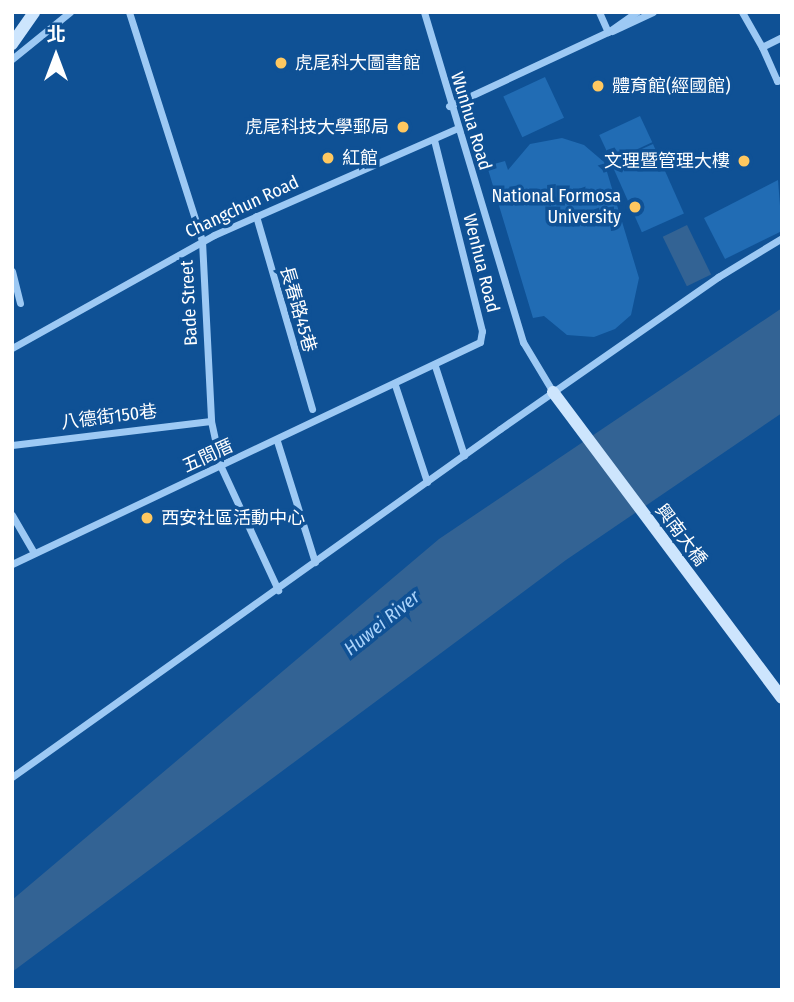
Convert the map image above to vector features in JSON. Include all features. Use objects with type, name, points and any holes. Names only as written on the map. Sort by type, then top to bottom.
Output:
[{"type":"street","points":[[12,44],[34,12]]},
{"type":"street","points":[[12,59],[69,12]]},
{"type":"street","name":"Bade Street","points":[[129,12],[202,241],[211,421],[221,467],[278,590]]},
{"type":"street","name":"Wunhua Road","points":[[424,12],[449,106],[523,342],[553,392]]},
{"type":"street","points":[[599,12],[608,32]]},
{"type":"street","points":[[608,32],[636,12]]},
{"type":"street","points":[[449,106],[653,12]]},
{"type":"street","points":[[742,12],[779,80],[782,91]]},
{"type":"street","points":[[762,47],[782,37]]},
{"type":"street","name":"Changchun Road","points":[[12,348],[202,241],[456,129]]},
{"type":"street","name":"Wenhua Road","points":[[395,385],[480,342],[482,331],[434,140]]},
{"type":"street","name":"長春路45巷","points":[[256,216],[312,408]]},
{"type":"street","points":[[12,777],[553,392],[718,277],[782,238]]},
{"type":"street","points":[[13,276],[20,303]]},
{"type":"street","points":[[435,366],[464,455]]},
{"type":"street","points":[[395,385],[427,482]]},
{"type":"street","name":"五間厝","points":[[12,564],[395,385]]},
{"type":"street","name":"興南大橋","points":[[553,392],[782,698]]},
{"type":"street","name":"八德街150巷","points":[[12,445],[211,421]]},
{"type":"street","points":[[277,441],[314,562]]},
{"type":"street","points":[[12,515],[34,553]]},
{"type":"shaded area","points":[[545,77],[564,118],[522,137],[503,96]]},
{"type":"shaded area","points":[[640,116],[652,142],[611,161],[599,135]]},
{"type":"shaded area","points":[[562,138],[584,145],[604,162],[639,278],[631,315],[615,329],[594,337],[567,335],[544,316],[533,318],[487,166],[505,161],[508,170],[530,144]]},
{"type":"shaded area","points":[[653,144],[684,213],[642,232],[611,163]]},
{"type":"shaded area","points":[[778,180],[782,231],[725,259],[704,218]]},
{"type":"water","points":[[687,225],[711,274],[687,286],[663,237]]},
{"type":"water","name":"Huwei River","points":[[782,308],[782,413],[566,560],[12,972],[12,900],[439,539]]},
{"type":"place","name":"虎尾科大圖書館","points":[[281,63]]},
{"type":"place","name":"體育館(經國館)","points":[[598,86]]},
{"type":"place","name":"虎尾科技大學郵局","points":[[403,127]]},
{"type":"place","name":"紅館","points":[[328,158]]},
{"type":"place","name":"文理暨管理大樓","points":[[744,161]]},
{"type":"place","name":"National Formosa University","points":[[635,207]]},
{"type":"place","name":"西安社區活動中心","points":[[147,518]]}]
